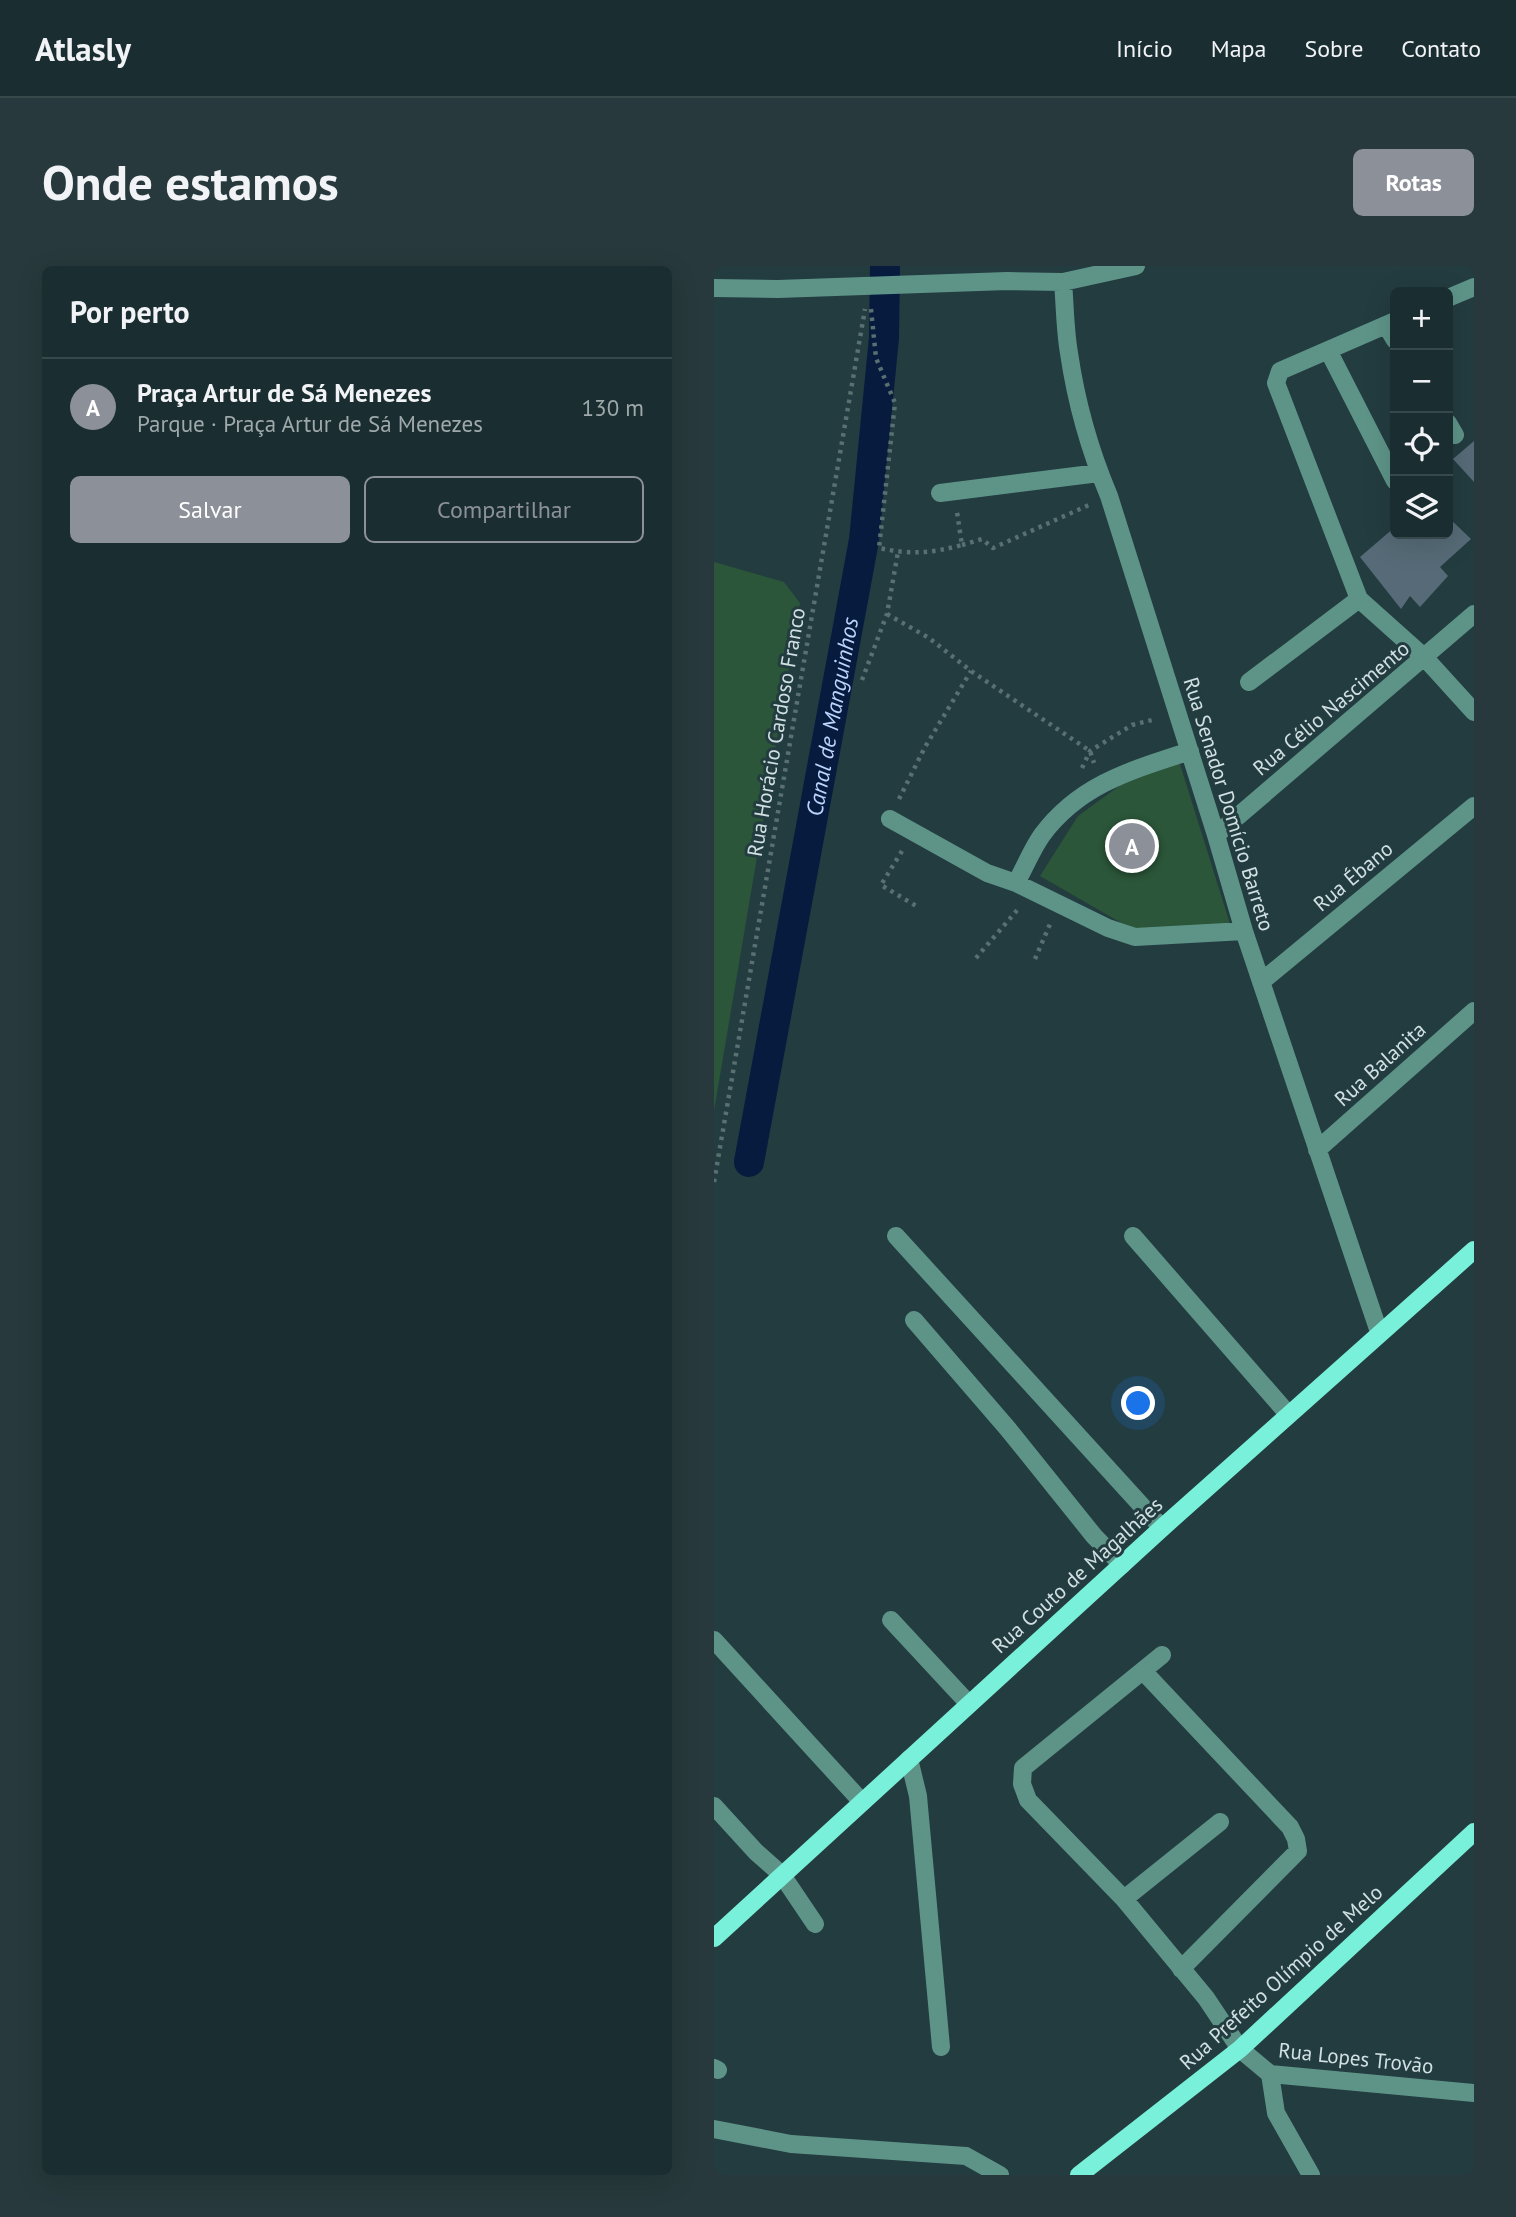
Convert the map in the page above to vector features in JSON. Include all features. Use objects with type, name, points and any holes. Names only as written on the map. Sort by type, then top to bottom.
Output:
[{"type":"main road","name":"Rua Couto de Magalhães","points":[[714,1938],[1162,1528],[1474,1250]]},
{"type":"main road","name":"Rua Prefeito Olímpio de Melo","points":[[1090,2172],[1240,2049],[1474,1832]]},
{"type":"street","points":[[714,288],[1063,282],[1136,266]]},
{"type":"street","name":"Rua Senador Domício Barreto","points":[[1063,282],[1068,352],[1099,472],[1178,713],[1244,931],[1379,1332]]},
{"type":"street","points":[[1453,297],[1472,291]]},
{"type":"street","points":[[1390,329],[1328,350],[1280,371],[1276,383],[1359,599],[1424,658],[1474,712]]},
{"type":"street","points":[[1328,350],[1392,476]]},
{"type":"street","points":[[947,492],[1099,472]]},
{"type":"street","points":[[1249,682],[1359,599]]},
{"type":"street","name":"Rua Célio Nascimento","points":[[1216,835],[1474,614]]},
{"type":"street","points":[[1016,883],[1041,836],[1063,810],[1102,783],[1123,773],[1189,751]]},
{"type":"street","name":"Rua Ébano","points":[[1261,982],[1474,806]]},
{"type":"street","points":[[890,819],[987,873],[1016,883],[1108,928],[1135,937],[1244,931]]},
{"type":"street","name":"Rua Balanita","points":[[1317,1150],[1474,1011]]},
{"type":"street","points":[[896,1236],[1162,1528]]},
{"type":"street","points":[[1133,1236],[1288,1414]]},
{"type":"street","points":[[914,1320],[1008,1429],[1094,1536],[1122,1565]]},
{"type":"street","points":[[891,1620],[969,1704]]},
{"type":"street","points":[[714,1640],[862,1802]]},
{"type":"street","points":[[1162,1655],[1143,1671],[1290,1827],[1298,1852],[1181,1969]]},
{"type":"street","name":"Rua Lopes Trovão","points":[[1143,1671],[1023,1768],[1022,1784],[1028,1800],[1124,1899],[1206,1998],[1240,2049],[1270,2074],[1474,2093]]},
{"type":"street","points":[[909,1759],[918,1797],[941,2047]]},
{"type":"street","points":[[714,1806],[756,1852],[782,1875],[815,1924]]},
{"type":"street","points":[[1124,1899],[1220,1822]]},
{"type":"street","points":[[1270,2074],[1276,2113],[1311,2175]]},
{"type":"street","points":[[714,2129],[791,2144],[966,2156],[1000,2175]]},
{"type":"path","points":[[876,287],[876,358],[895,403],[878,548],[898,552],[932,553],[982,539],[993,548],[1109,496]]},
{"type":"path","name":"Rua Horácio Cardoso Franco","points":[[714,1182],[876,287]]},
{"type":"path","points":[[947,492],[962,545]]},
{"type":"path","points":[[862,680],[887,614],[898,552]]},
{"type":"path","points":[[887,614],[929,638],[971,671],[1090,751],[1102,783]]},
{"type":"path","points":[[890,819],[925,747],[971,671]]},
{"type":"path","points":[[1079,775],[1090,751],[1132,725],[1178,713]]},
{"type":"path","points":[[913,832],[881,885],[918,907]]},
{"type":"path","points":[[976,958],[1033,891]]},
{"type":"path","points":[[1035,959],[1059,904]]},
{"type":"green space","points":[[714,562],[784,582],[800,603],[714,1111]]},
{"type":"green space","points":[[1179,761],[1231,927],[1137,932],[1040,876],[1078,816],[1122,784]]},
{"type":"building","points":[[1474,441],[1474,482],[1453,459]]},
{"type":"building","points":[[1453,522],[1471,539],[1440,567],[1448,576],[1420,607],[1410,596],[1401,609],[1360,557],[1390,531],[1390,539],[1453,539]]},
{"type":"waterway","name":"Canal de Manguinhos","points":[[749,1162],[864,540],[884,338],[885,266]]},
{"type":"place","name":"Praça Artur de Sá Menezes","points":[[1132,846]]}]
